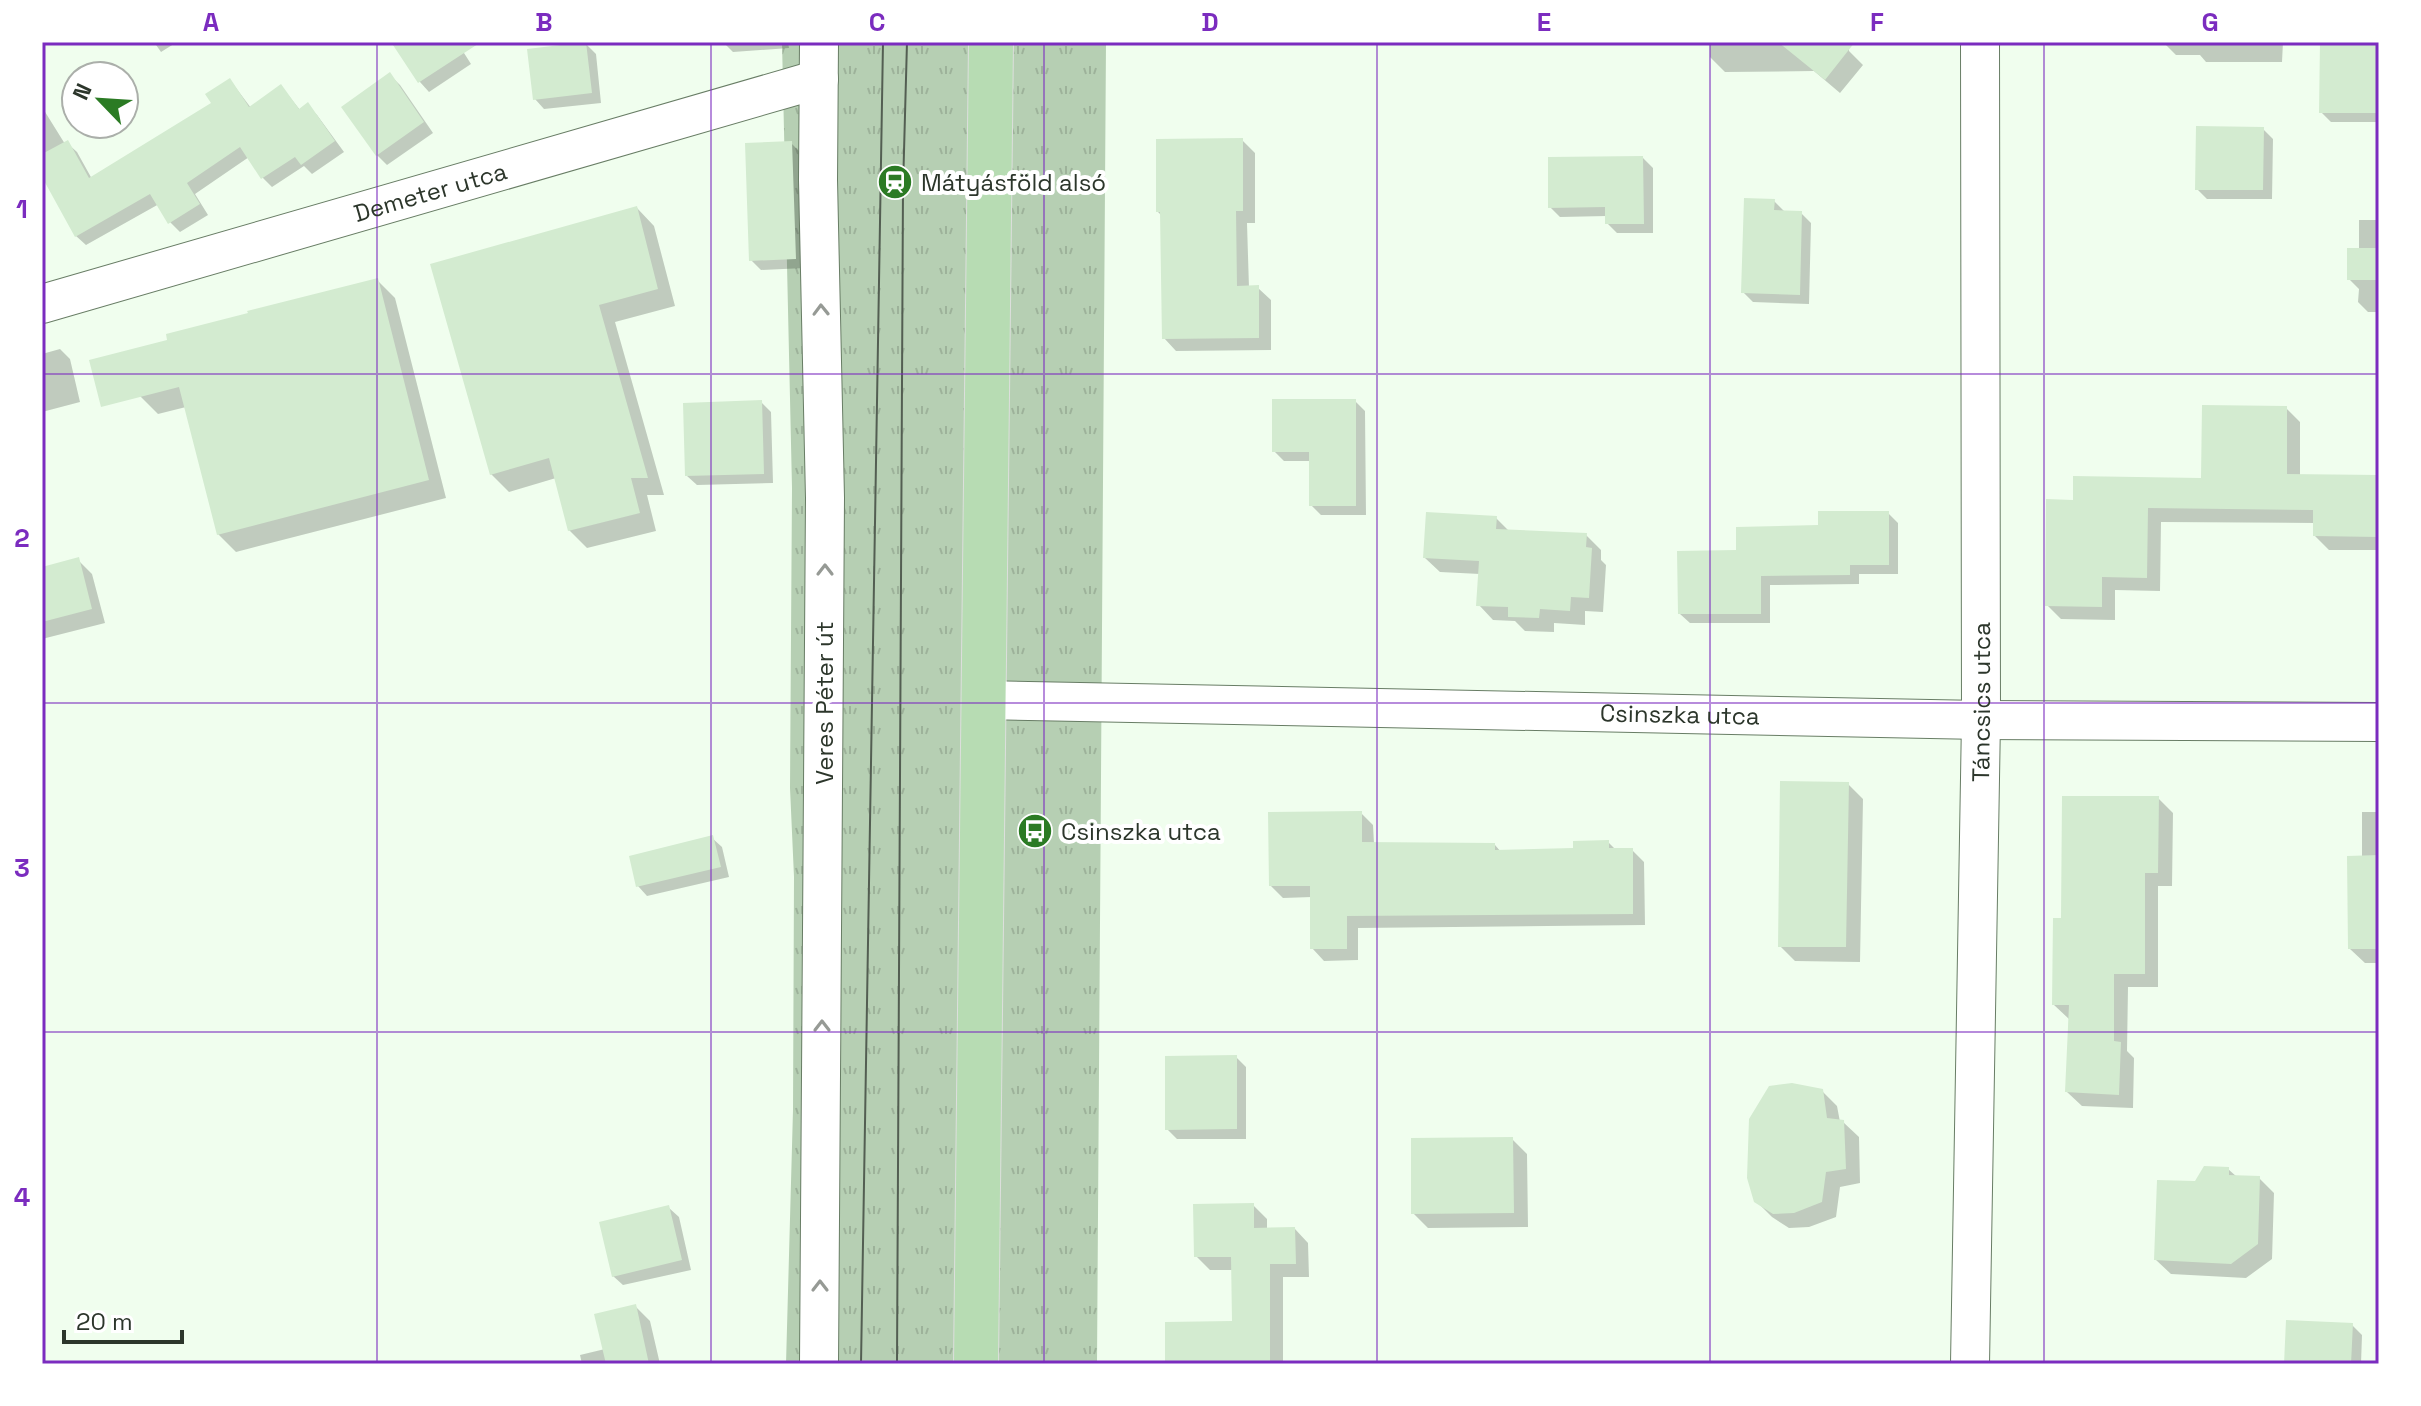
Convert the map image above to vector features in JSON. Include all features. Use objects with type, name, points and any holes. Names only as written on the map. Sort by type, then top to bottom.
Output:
[{"type":"main road","points":[[976,1364],[991,42]]},
{"type":"street","name":"Táncsics utca","points":[[1970,1364],[1981,720],[1980,42]]},
{"type":"street","name":"Demeter utca","points":[[42,304],[819,60]]},
{"type":"street","name":"Veres Péter út","points":[[819,60],[818,180],[825,498],[819,1364]]},
{"type":"street","name":"Csinszka utca","points":[[982,700],[1981,720],[2379,722]]},
{"type":"green space","points":[[782,42],[1106,42],[1097,1364],[786,1364],[793,1110],[794,877],[790,788],[792,488]]},
{"type":"building","points":[[391,42],[481,42],[418,83]]},
{"type":"building","points":[[586,42],[592,93],[533,100],[527,49]]},
{"type":"building","points":[[1778,42],[1855,42],[1825,80]]},
{"type":"building","points":[[2320,42],[2379,42],[2379,113],[2319,113]]},
{"type":"building","points":[[390,72],[424,122],[376,156],[341,107]]},
{"type":"building","points":[[230,78],[249,107],[281,84],[299,109],[308,102],[335,141],[301,165],[295,157],[261,179],[240,147],[187,183],[200,204],[168,224],[150,194],[75,237],[42,177],[42,154],[68,140],[89,178],[211,103],[205,94]]},
{"type":"building","points":[[2196,126],[2264,127],[2263,190],[2195,190]]},
{"type":"building","points":[[1243,138],[1243,211],[1236,211],[1237,286],[1259,285],[1259,338],[1162,339],[1156,139]]},
{"type":"building","points":[[792,141],[796,259],[749,261],[745,143]]},
{"type":"building","points":[[1643,156],[1644,224],[1605,224],[1605,207],[1548,208],[1548,157]]},
{"type":"building","points":[[1744,198],[1775,199],[1774,210],[1802,211],[1800,295],[1741,293]]},
{"type":"building","points":[[637,206],[658,289],[599,305],[648,478],[631,478],[640,513],[568,531],[549,458],[490,475],[430,264]]},
{"type":"building","points":[[2347,248],[2379,248],[2379,280],[2347,280]]},
{"type":"building","points":[[378,278],[429,480],[217,535],[179,387],[101,407],[89,360],[167,340],[166,334],[247,311]]},
{"type":"building","points":[[1272,399],[1356,399],[1356,506],[1309,506],[1309,452],[1272,452]]},
{"type":"building","points":[[762,400],[764,474],[685,476],[683,403]]},
{"type":"building","points":[[2202,405],[2287,406],[2287,474],[2379,475],[2379,537],[2313,536],[2313,510],[2148,508],[2147,578],[2102,577],[2102,607],[2045,606],[2046,499],[2073,500],[2073,476],[2201,478]]},
{"type":"building","points":[[1818,511],[1889,511],[1889,565],[1850,565],[1850,575],[1761,576],[1761,614],[1678,614],[1677,551],[1736,550],[1736,527],[1818,525]]},
{"type":"building","points":[[1426,512],[1497,516],[1496,529],[1587,533],[1586,547],[1592,548],[1589,598],[1571,597],[1570,611],[1540,609],[1539,618],[1508,617],[1508,607],[1476,606],[1479,561],[1423,558]]},
{"type":"building","points":[[79,557],[92,609],[42,622],[42,567]]},
{"type":"building","points":[[1780,781],[1849,782],[1846,947],[1778,947]]},
{"type":"building","points":[[2062,796],[2159,796],[2158,873],[2145,873],[2145,974],[2114,974],[2114,1041],[2121,1042],[2119,1095],[2065,1092],[2069,1005],[2052,1005],[2053,918],[2061,918]]},
{"type":"building","points":[[1362,811],[1362,842],[1495,843],[1495,850],[1573,848],[1573,841],[1609,840],[1609,848],[1633,848],[1633,914],[1347,916],[1347,949],[1310,949],[1310,886],[1269,886],[1268,812]]},
{"type":"building","points":[[713,835],[721,867],[636,887],[629,856]]},
{"type":"building","points":[[2379,855],[2379,949],[2348,949],[2347,856]]},
{"type":"building","points":[[1237,1055],[1237,1129],[1165,1130],[1165,1056]]},
{"type":"building","points":[[1792,1083],[1823,1089],[1827,1118],[1844,1120],[1846,1169],[1826,1172],[1822,1202],[1794,1213],[1773,1214],[1754,1202],[1747,1178],[1749,1119],[1769,1086]]},
{"type":"building","points":[[1513,1137],[1514,1213],[1411,1214],[1411,1138]]},
{"type":"building","points":[[2204,1166],[2229,1167],[2229,1175],[2260,1176],[2258,1244],[2231,1264],[2154,1260],[2157,1180],[2195,1181]]},
{"type":"building","points":[[1254,1203],[1254,1228],[1295,1227],[1296,1264],[1270,1264],[1270,1364],[1165,1364],[1165,1322],[1232,1321],[1231,1257],[1194,1257],[1193,1204]]},
{"type":"building","points":[[669,1205],[682,1260],[612,1277],[599,1222]]},
{"type":"building","points":[[636,1304],[649,1364],[606,1364],[594,1314]]},
{"type":"building","points":[[2286,1320],[2353,1323],[2351,1364],[2284,1364]]},
{"type":"tram line","points":[[861,1364],[883,42]]},
{"type":"tram line","points":[[897,1364],[903,188],[907,42]]},
{"type":"place","name":"Mátyásföld alsó","points":[[895,182]]},
{"type":"place","name":"Csinszka utca","points":[[1035,831]]}]
